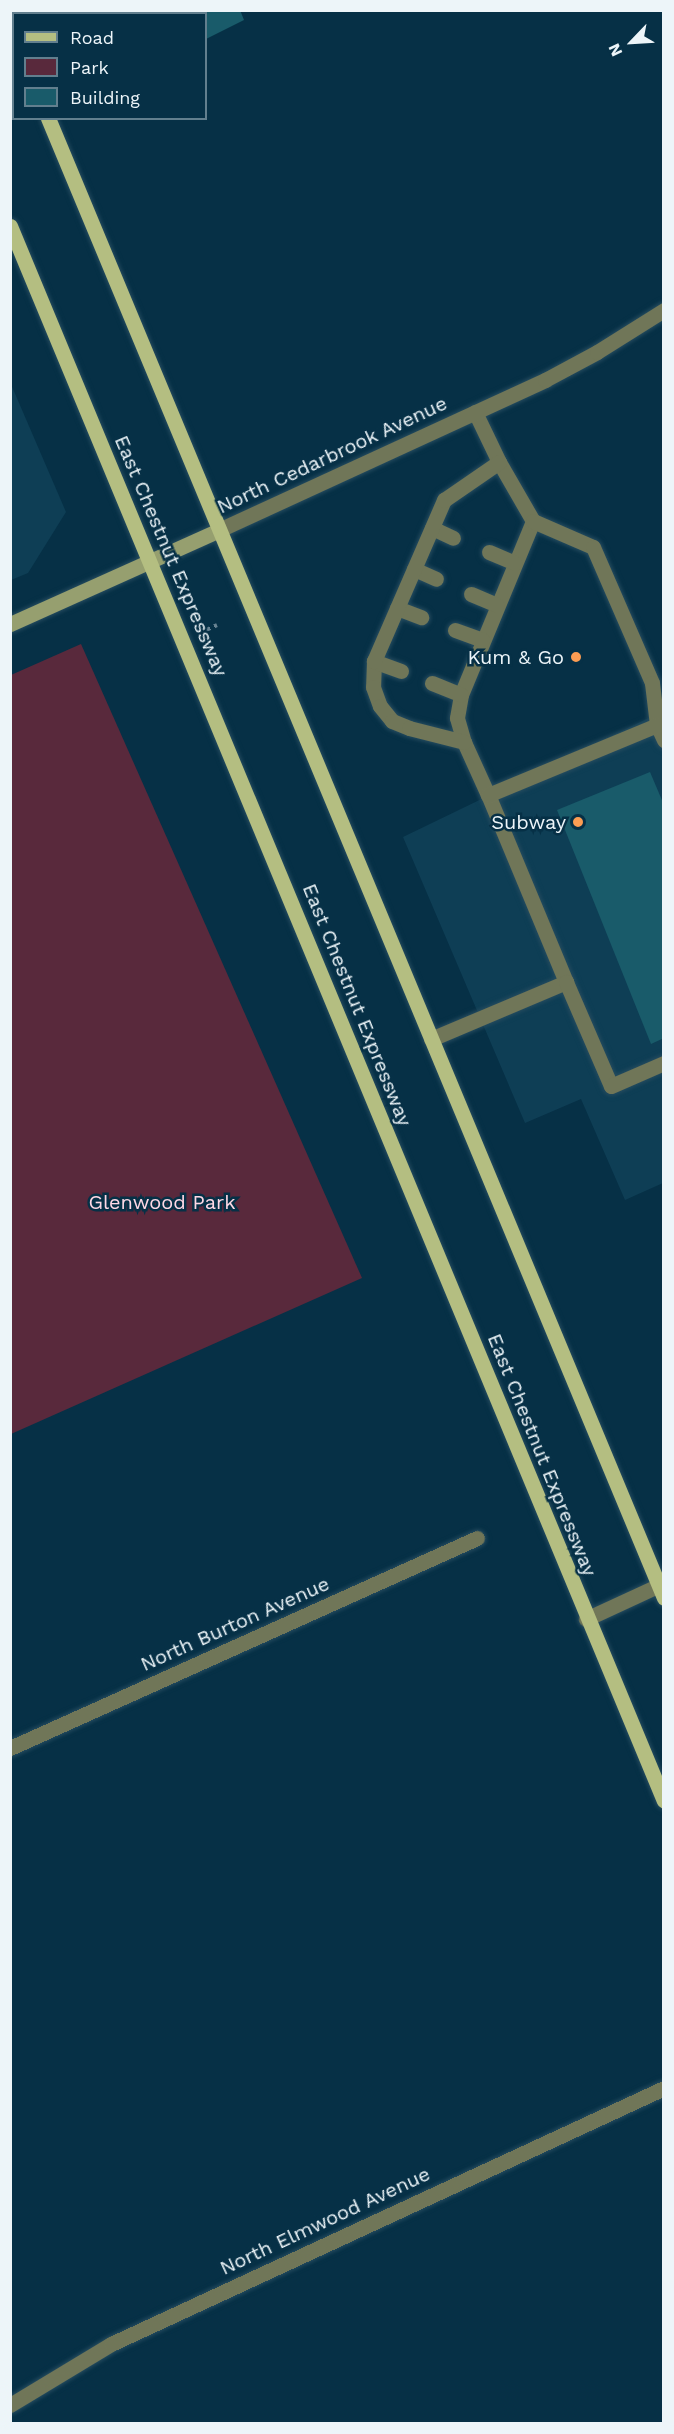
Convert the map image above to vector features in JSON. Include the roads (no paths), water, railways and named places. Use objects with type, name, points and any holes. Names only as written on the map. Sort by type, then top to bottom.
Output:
[{"type":"main road","points":[[49,120],[662,1589]]},
{"type":"main road","name":"East Chestnut Expressway","points":[[10,226],[151,561],[663,1801]]},
{"type":"street","name":"North Cedarbrook Avenue","points":[[10,624],[475,412],[597,352],[663,310]]},
{"type":"street","points":[[475,412],[499,462],[533,521],[592,547],[652,683],[657,725],[663,740]]},
{"type":"street","points":[[464,742],[409,728],[392,721],[380,706],[373,687],[374,661],[444,500],[499,462]]},
{"type":"street","points":[[533,521],[482,640],[461,695],[457,718],[464,742],[611,1086],[663,1063]]},
{"type":"street","points":[[432,528],[453,538]]},
{"type":"street","points":[[489,552],[515,562]]},
{"type":"street","points":[[414,569],[436,579]]},
{"type":"street","points":[[471,594],[497,605]]},
{"type":"street","points":[[397,608],[421,617]]},
{"type":"street","points":[[455,630],[482,640]]},
{"type":"street","points":[[374,661],[400,671]]},
{"type":"street","points":[[432,683],[461,695]]},
{"type":"street","points":[[488,795],[657,725]]},
{"type":"street","points":[[431,1039],[566,982]]},
{"type":"street","name":"North Burton Avenue","points":[[10,1748],[477,1538]]},
{"type":"street","points":[[586,1619],[662,1589]]},
{"type":"street","name":"North Elmwood Avenue","points":[[10,2405],[111,2343],[663,2088]]},
{"type":"place","name":"Kum & Go","points":[[576,657]]},
{"type":"place","name":"Subway","points":[[578,822]]},
{"type":"park label","name":"Glenwood Park","points":[[162,1202]]}]
